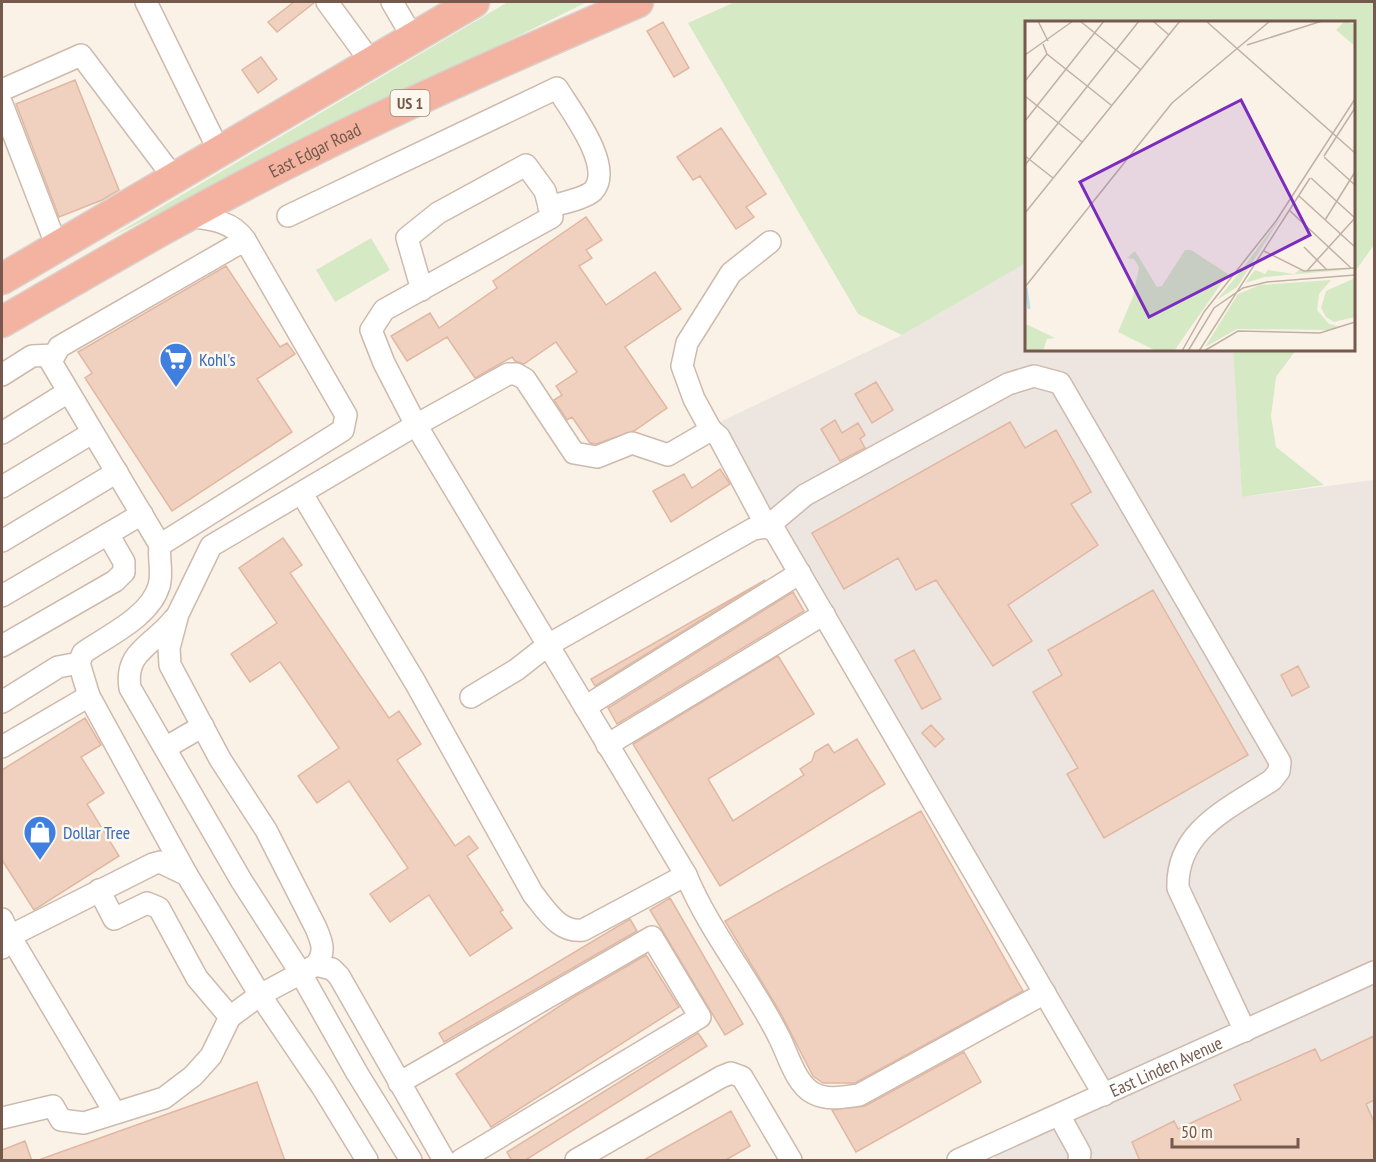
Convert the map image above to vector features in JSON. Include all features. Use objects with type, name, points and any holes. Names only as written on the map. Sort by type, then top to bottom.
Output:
[{"type":"highway","name":"East Edgar Road","points":[[2,322],[187,216],[458,80],[638,2]]},
{"type":"highway","points":[[2,279],[413,38],[460,5]]},
{"type":"street","points":[[146,2],[219,151]]},
{"type":"street","points":[[327,2],[371,62]]},
{"type":"street","points":[[392,2],[413,38]]},
{"type":"street","points":[[2,90],[81,55],[174,178]]},
{"type":"street","points":[[288,216],[557,88],[599,160],[601,178],[591,192],[549,207]]},
{"type":"street","points":[[2,104],[57,247]]},
{"type":"street","points":[[422,290],[407,238],[438,213],[526,165],[545,191],[552,217],[490,249],[422,290],[384,310],[371,330],[384,363],[416,425],[686,875],[699,906],[774,1027],[800,1078],[812,1093],[832,1099],[859,1095],[1045,993]]},
{"type":"street","points":[[160,545],[343,430],[346,416],[239,231],[215,220],[187,216]]},
{"type":"street","points":[[245,240],[59,347],[51,362],[160,545],[158,558],[160,586],[153,599],[145,609],[83,653],[79,663],[89,696],[188,875],[260,995],[323,1088],[367,1161]]},
{"type":"street","points":[[770,242],[731,273],[687,343],[682,366],[694,399],[711,430],[719,437],[767,527],[781,538],[1104,1095]]},
{"type":"street","points":[[2,375],[32,357],[54,355]]},
{"type":"street","points":[[411,1161],[369,1093],[308,969],[241,880],[130,688],[129,668],[133,659],[163,634],[178,614],[211,546],[416,425],[508,374],[516,374],[525,379],[569,449],[584,457],[597,457],[633,443],[668,455],[711,430]]},
{"type":"street","points":[[471,697],[516,670],[548,645],[753,529],[767,527],[805,495],[1008,384],[1034,376],[1060,383],[1280,762],[1279,771],[1272,780],[1200,829],[1184,852],[1177,869],[1178,888],[1245,1031]]},
{"type":"street","points":[[2,433],[68,392]]},
{"type":"street","points":[[2,487],[92,433]]},
{"type":"street","points":[[2,541],[117,472]]},
{"type":"street","points":[[302,494],[415,682],[533,894],[554,921],[572,932],[583,930],[686,875]]},
{"type":"street","points":[[2,596],[142,514]]},
{"type":"street","points":[[2,646],[115,580],[124,572],[124,562],[108,534]]},
{"type":"street","points":[[585,707],[800,573]]},
{"type":"street","points":[[2,1118],[53,1106],[61,1120],[84,1123],[164,1098],[193,1076],[211,1056],[230,1017],[260,995],[308,969],[323,954],[316,928],[266,830],[203,726],[170,665],[169,648],[178,614]]},
{"type":"street","points":[[607,745],[824,614]]},
{"type":"street","points":[[2,702],[57,667],[79,663]]},
{"type":"street","points":[[2,747],[89,696]]},
{"type":"street","points":[[165,748],[203,726]]},
{"type":"street","points":[[115,1113],[4,934],[160,862],[188,875]]},
{"type":"street","points":[[99,890],[114,920],[147,903],[159,908],[198,978],[230,1017]]},
{"type":"street","points":[[369,1093],[397,1080],[652,937],[700,1017],[461,1161]]},
{"type":"street","points":[[308,969],[332,969],[339,976],[444,1161]]},
{"type":"street","name":"East Linden Avenue","points":[[958,1161],[1004,1151],[1059,1115],[1374,972]]},
{"type":"street","points":[[576,1161],[731,1073],[742,1077],[790,1160]]},
{"type":"street","points":[[1059,1115],[1080,1153],[1079,1161]]},
{"type":"shaded area","points":[[1025,264],[1025,351],[1233,351],[1242,497],[1374,480],[1374,1160],[996,1160],[989,1145],[1113,1087],[800,550],[769,514],[714,425],[902,335]]},
{"type":"green space","points":[[508,2],[587,2],[109,238]]},
{"type":"green space","points":[[735,2],[1374,2],[1374,245],[1355,272],[1355,21],[1025,21],[1025,264],[902,335],[858,314],[688,23]]},
{"type":"green space","points":[[371,238],[390,270],[335,302],[316,270]]},
{"type":"green space","points":[[1233,351],[1295,351],[1276,377],[1271,416],[1276,447],[1324,485],[1242,497]]},
{"type":"building","points":[[294,2],[315,2],[277,32],[268,22]]},
{"type":"building","points":[[663,22],[689,68],[674,77],[647,31]]},
{"type":"building","points":[[261,57],[277,79],[258,93],[242,70]]},
{"type":"building","points":[[75,80],[119,190],[102,200],[59,217],[16,104]]},
{"type":"building","points":[[721,128],[766,194],[746,207],[754,217],[736,229],[700,176],[693,180],[677,157]]},
{"type":"building","points":[[586,217],[602,240],[586,250],[592,258],[579,266],[606,305],[655,272],[681,309],[625,347],[667,408],[634,431],[596,444],[590,443],[572,417],[567,420],[554,400],[562,395],[556,386],[577,372],[556,342],[524,364],[515,361],[512,357],[475,378],[447,337],[407,361],[391,336],[430,313],[439,328],[497,288],[493,281]]},
{"type":"building","points":[[226,266],[280,347],[287,343],[295,354],[257,379],[292,432],[172,511],[85,378],[92,373],[78,352]]},
{"type":"building","points":[[876,382],[893,410],[872,423],[855,394]]},
{"type":"building","points":[[835,420],[842,433],[858,423],[865,435],[860,439],[865,448],[840,461],[821,429]]},
{"type":"building","points":[[1010,422],[1025,448],[1056,430],[1091,492],[1071,504],[1098,545],[1008,605],[1032,641],[993,666],[936,580],[916,590],[898,558],[844,589],[812,533]]},
{"type":"building","points":[[720,469],[730,484],[671,522],[653,491],[684,474],[692,488]]},
{"type":"building","points":[[283,538],[302,565],[290,573],[389,718],[399,711],[421,744],[397,760],[455,846],[469,836],[478,848],[467,856],[503,910],[500,912],[512,928],[470,956],[429,895],[390,922],[370,894],[408,868],[349,781],[317,803],[298,776],[339,748],[280,662],[250,682],[231,654],[277,623],[239,568]]},
{"type":"building","points":[[765,580],[595,686],[591,679]]},
{"type":"building","points":[[1153,590],[1248,755],[1104,838],[1067,774],[1078,768],[1033,692],[1062,675],[1048,650]]},
{"type":"building","points":[[793,592],[804,611],[617,724],[608,708]]},
{"type":"building","points":[[914,650],[941,699],[922,709],[895,660]]},
{"type":"building","points":[[778,656],[814,714],[708,779],[733,821],[804,775],[800,769],[812,761],[815,752],[828,744],[834,753],[857,739],[885,784],[720,886],[633,744]]},
{"type":"building","points":[[1298,666],[1309,687],[1292,696],[1281,675]]},
{"type":"building","points":[[85,718],[101,745],[81,757],[104,793],[87,804],[119,856],[34,910],[2,860],[2,770]]},
{"type":"building","points":[[931,725],[944,739],[935,747],[922,733]]},
{"type":"building","points":[[921,811],[1023,991],[855,1083],[823,1083],[813,1076],[780,1012],[725,921]]},
{"type":"building","points":[[670,898],[743,1024],[725,1035],[650,910]]},
{"type":"building","points":[[630,919],[637,931],[444,1042],[439,1033]]},
{"type":"building","points":[[646,955],[679,1007],[491,1127],[456,1074],[572,998]]},
{"type":"building","points":[[698,1033],[707,1046],[524,1161],[512,1161],[507,1152]]},
{"type":"building","points":[[1374,1036],[1374,1100],[1366,1104],[1374,1122],[1374,1161],[1140,1161],[1132,1142],[1174,1121],[1178,1129],[1241,1100],[1234,1085],[1315,1049],[1321,1061]]},
{"type":"building","points":[[964,1052],[981,1082],[856,1152],[832,1110],[865,1106]]},
{"type":"building","points":[[257,1082],[285,1161],[41,1161],[41,1159]]},
{"type":"building","points":[[731,1111],[750,1146],[724,1161],[642,1161]]},
{"type":"building","points":[[25,1141],[32,1161],[2,1161],[2,1150]]},
{"type":"place","name":"Kohl's","points":[[176,388]]},
{"type":"place","name":"Dollar Tree","points":[[40,861]]}]
